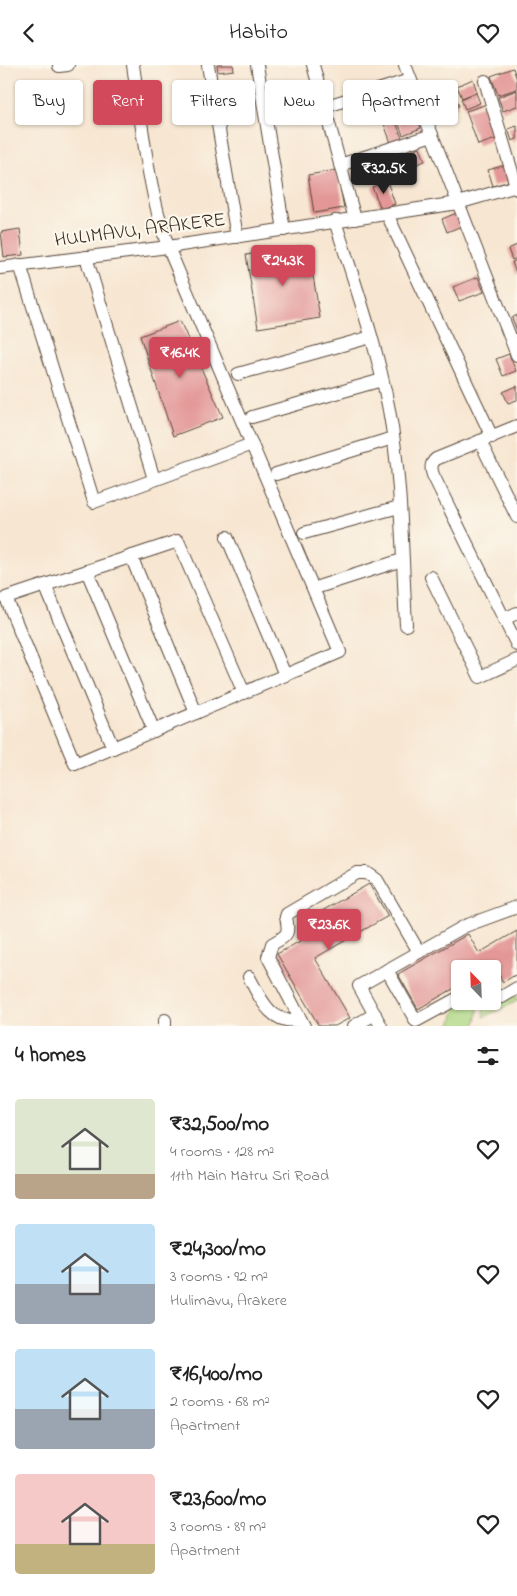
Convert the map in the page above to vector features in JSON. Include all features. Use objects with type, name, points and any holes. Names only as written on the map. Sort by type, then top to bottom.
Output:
[{"type":"street","points":[[59,65],[68,65]]},
{"type":"street","points":[[133,65],[154,197],[159,221],[168,247],[340,652],[244,693],[75,764],[6,598],[178,541],[244,693]]},
{"type":"street","points":[[208,65],[238,237]]},
{"type":"street","points":[[257,65],[284,229]]},
{"type":"street","points":[[313,65],[317,80]]},
{"type":"street","points":[[405,65],[410,80]]},
{"type":"street","points":[[485,81],[517,187]]},
{"type":"street","points":[[329,125],[356,219]]},
{"type":"street","points":[[428,125],[517,355]]},
{"type":"street","points":[[340,165],[432,135]]},
{"type":"street","name":"HULIMAVU, ARAKERE","points":[[0,268],[168,247],[356,219],[458,203],[517,187]]},
{"type":"street","points":[[387,214],[486,439],[517,517]]},
{"type":"street","points":[[335,221],[371,337],[382,380],[393,438],[406,625]]},
{"type":"street","points":[[86,257],[154,479]]},
{"type":"street","points":[[20,265],[94,502],[252,444]]},
{"type":"street","points":[[238,374],[371,337]]},
{"type":"street","points":[[252,417],[382,380]]},
{"type":"street","points":[[517,427],[436,459],[433,461],[431,468],[517,645]]},
{"type":"street","points":[[276,474],[393,438]]},
{"type":"street","points":[[304,533],[399,507]]},
{"type":"street","points":[[227,537],[286,675]]},
{"type":"street","points":[[131,556],[196,713]]},
{"type":"street","points":[[321,586],[402,560]]},
{"type":"street","points":[[87,571],[154,731]]},
{"type":"street","points":[[431,577],[480,677],[517,660]]},
{"type":"street","points":[[45,585],[113,748]]},
{"type":"street","points":[[504,619],[517,613]]},
{"type":"street","points":[[249,977],[270,1018],[283,1024],[303,1023],[269,961],[270,948],[288,932],[287,914],[357,873],[367,873],[377,880],[419,952]]},
{"type":"street","points":[[381,1026],[359,986],[466,926],[517,907]]},
{"type":"street","points":[[387,970],[416,1021],[451,1002]]},
{"type":"street","points":[[501,997],[517,988]]},
{"type":"street","points":[[354,1026],[375,1014]]},
{"type":"green space","points":[[517,995],[517,1001],[501,1009],[502,1003]]},
{"type":"green space","points":[[455,1010],[478,1010],[475,1026],[451,1026]]},
{"type":"green space","points":[[484,1010],[498,1010],[484,1017]]},
{"type":"building","points":[[217,65],[233,65],[234,70],[218,72]]},
{"type":"building","points":[[513,68],[517,80],[517,89],[498,95],[491,76]]},
{"type":"building","points":[[473,79],[477,92],[462,98],[458,86]]},
{"type":"building","points":[[517,90],[517,106],[503,111],[498,97]]},
{"type":"building","points":[[476,93],[480,103],[465,109],[461,99]]},
{"type":"building","points":[[487,104],[499,138],[478,145],[466,111]]},
{"type":"building","points":[[384,125],[397,125],[402,138],[391,143]]},
{"type":"building","points":[[399,125],[420,125],[421,128],[403,135]]},
{"type":"building","points":[[517,126],[517,139],[512,141],[508,129]]},
{"type":"building","points":[[420,147],[425,161],[413,166],[408,152]]},
{"type":"building","points":[[403,148],[409,163],[400,166],[394,152]]},
{"type":"building","points":[[505,165],[510,181],[493,186],[488,170]]},
{"type":"building","points":[[337,170],[344,208],[314,213],[308,175]]},
{"type":"building","points":[[387,181],[395,204],[381,209],[372,187]]},
{"type":"building","points":[[459,212],[464,225],[447,232],[442,219]]},
{"type":"building","points":[[20,229],[23,255],[4,257],[1,232]]},
{"type":"building","points":[[308,245],[320,318],[258,328],[246,255]]},
{"type":"building","points":[[517,245],[517,258],[512,260],[508,249]]},
{"type":"building","points":[[517,260],[517,276],[512,262]]},
{"type":"building","points":[[478,277],[484,292],[459,301],[453,287]]},
{"type":"building","points":[[517,315],[517,331],[512,318]]},
{"type":"building","points":[[180,321],[223,417],[173,436],[140,336]]},
{"type":"building","points":[[509,354],[516,371],[503,376],[496,359]]},
{"type":"building","points":[[517,386],[517,400],[508,403],[503,392]]},
{"type":"building","points":[[369,884],[388,916],[315,958],[350,1018],[335,1026],[319,1026],[277,954],[309,936],[301,923]]},
{"type":"building","points":[[517,931],[517,974],[503,982],[501,978],[501,960],[451,960],[451,990],[418,1009],[398,974],[468,934],[479,953]]}]
